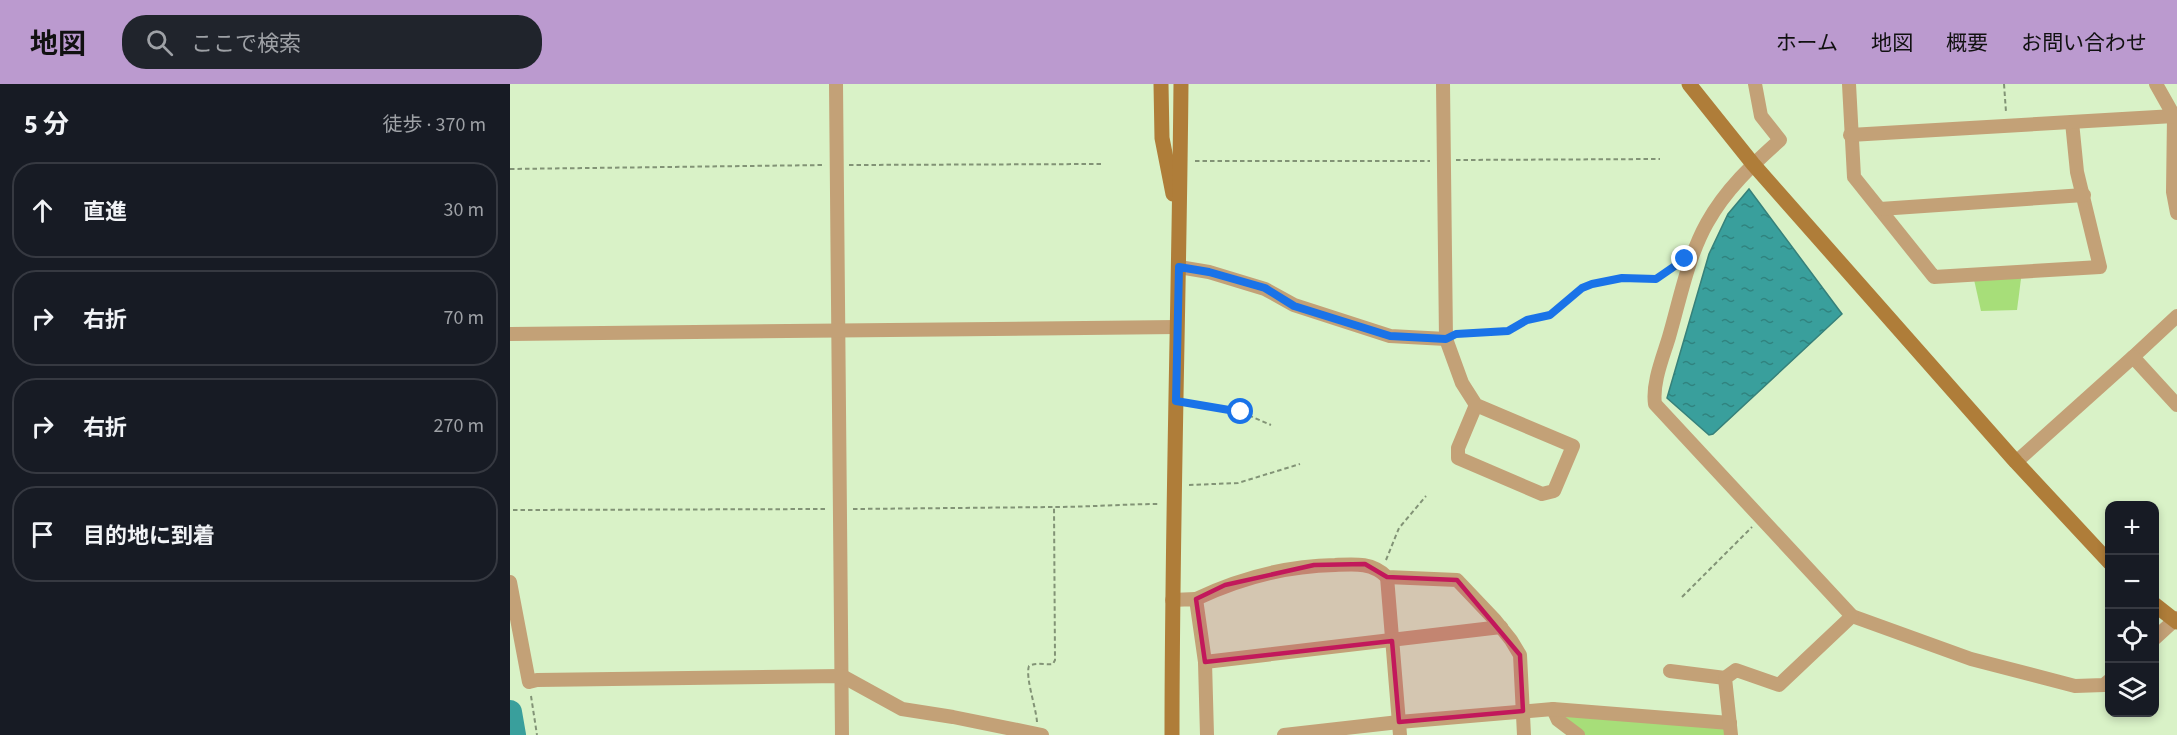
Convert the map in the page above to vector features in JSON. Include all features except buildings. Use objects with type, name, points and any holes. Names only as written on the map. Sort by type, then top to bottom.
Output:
[{"type":"street","points":[[836,84],[843,735]]},
{"type":"street","points":[[1161,84],[1162,138],[1173,190],[1180,260]]},
{"type":"street","points":[[1172,735],[1172,600],[1180,260],[1181,84]]},
{"type":"street","points":[[1443,84],[1446,339],[1462,383],[1476,405],[1573,446],[1554,491],[1542,494],[1458,458],[1458,448],[1476,405]]},
{"type":"street","points":[[1689,84],[1753,164],[2016,462],[2105,559]]},
{"type":"street","points":[[1755,84],[1761,116],[1780,140],[1737,179],[1706,224],[1693,257],[1653,394],[1655,404],[1852,616],[1971,659],[2075,686],[2105,684]]},
{"type":"street","points":[[1848,84],[1854,177],[1934,277],[2100,267],[2077,172],[2072,122]]},
{"type":"street","points":[[2156,84],[2174,116],[2173,192],[2177,213]]},
{"type":"street","points":[[1850,135],[2174,116]]},
{"type":"street","points":[[1880,209],[2084,195]]},
{"type":"street","points":[[1180,260],[1209,272],[1265,288],[1294,306],[1390,336],[1446,339]]},
{"type":"street","points":[[2016,462],[2177,316]]},
{"type":"street","points":[[510,334],[1177,327]]},
{"type":"street","points":[[2133,357],[2177,405]]},
{"type":"street","points":[[1172,600],[1196,599],[1225,585],[1288,568],[1365,564],[1384,574],[1457,580],[1501,627],[1520,655],[1524,735]]},
{"type":"street","points":[[1384,574],[1400,728]]},
{"type":"street","points":[[510,582],[529,682],[537,680],[843,676],[902,709],[1039,734]]},
{"type":"street","points":[[1196,599],[1205,662],[1207,735]]},
{"type":"street","points":[[2159,608],[2176,621],[2159,635]]},
{"type":"street","points":[[1670,671],[1725,678],[1736,670],[1779,685],[1852,616]]},
{"type":"street","points":[[1205,662],[1501,627]]},
{"type":"street","points":[[1284,735],[1400,728],[1553,709],[1730,729],[1725,678]]},
{"type":"street","points":[[1553,709],[1558,720],[1578,735]]},
{"type":"path","points":[[2004,84],[2007,127]]},
{"type":"path","points":[[1180,162],[1660,159]]},
{"type":"path","points":[[510,169],[1101,164]]},
{"type":"path","points":[[1446,339],[1456,334],[1508,331],[1527,320],[1550,315],[1582,288],[1592,284],[1622,278],[1656,279],[1685,259],[1693,257]]},
{"type":"path","points":[[1176,401],[1233,410],[1271,425]]},
{"type":"path","points":[[1174,486],[1238,483],[1300,464]]},
{"type":"path","points":[[1384,574],[1400,528],[1426,496]]},
{"type":"path","points":[[513,510],[1174,505]]},
{"type":"path","points":[[1039,734],[1035,702],[1027,672],[1029,666],[1035,663],[1050,664],[1055,660],[1054,507]]},
{"type":"path","points":[[1682,597],[1761,518]]},
{"type":"path","points":[[529,682],[537,735]]},
{"type":"highlighted area","points":[[1365,564],[1387,577],[1457,580],[1520,655],[1523,711],[1399,722],[1392,641],[1205,662],[1196,599],[1225,585],[1314,565]]},
{"type":"green space","points":[[2022,271],[2017,310],[1981,311],[1973,275]]},
{"type":"green space","points":[[1553,709],[1730,723],[1731,735],[1578,735]]},
{"type":"water","points":[[1749,189],[1842,314],[1713,434],[1709,435],[1667,398],[1709,254],[1728,214]]},
{"type":"waterway","points":[[510,712],[514,735]]},
{"type":"route","points":[[1241,412],[1176,401],[1179,267],[1209,272],[1265,288],[1294,306],[1390,336],[1446,339],[1456,334],[1508,331],[1527,320],[1550,315],[1582,288],[1622,278],[1656,279],[1685,259]]}]
